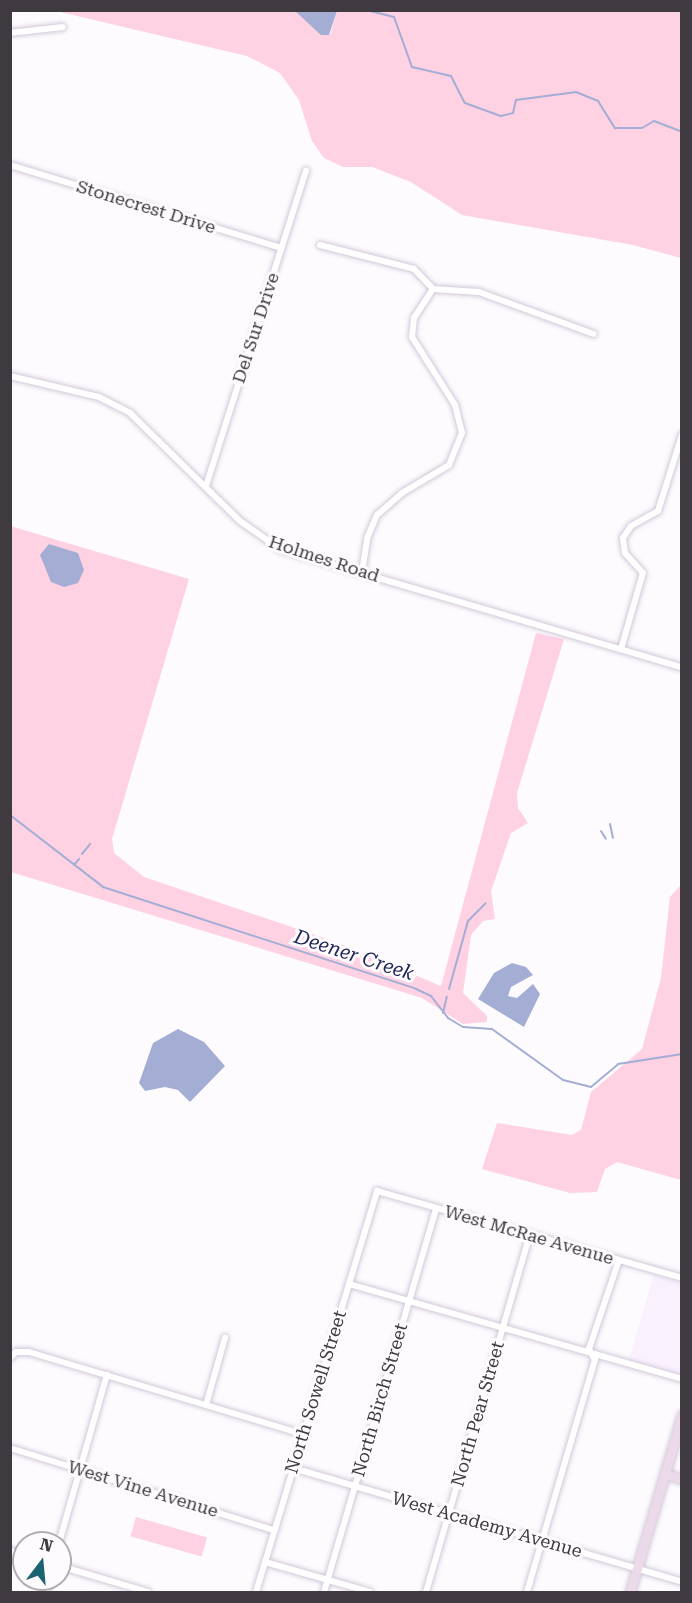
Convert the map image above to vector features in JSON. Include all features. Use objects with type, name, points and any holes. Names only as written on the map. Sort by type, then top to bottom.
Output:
[{"type":"main road","points":[[630,1593],[681,1415]]},
{"type":"main road","points":[[665,1474],[681,1479]]},
{"type":"street","points":[[10,33],[63,27]]},
{"type":"street","name":"Stonecrest Drive","points":[[10,165],[281,248]]},
{"type":"street","name":"Del Sur Drive","points":[[206,486],[306,170]]},
{"type":"street","points":[[320,245],[414,269],[433,289],[479,292],[594,334]]},
{"type":"street","points":[[362,572],[368,536],[377,515],[402,493],[449,465],[460,440],[461,420],[455,405],[412,337],[414,318],[433,289]]},
{"type":"street","name":"Holmes Road","points":[[10,376],[111,402],[145,424],[257,537],[280,549],[681,667]]},
{"type":"street","points":[[621,649],[643,573],[625,553],[623,538],[631,526],[658,511],[681,435]]},
{"type":"street","name":"West McRae Avenue","points":[[377,1191],[681,1278]]},
{"type":"street","name":"North Sowell Street","points":[[256,1593],[377,1191]]},
{"type":"street","name":"North Birch Street","points":[[324,1593],[436,1208]]},
{"type":"street","name":"North Pear Street","points":[[426,1593],[530,1235]]},
{"type":"street","points":[[527,1593],[595,1360],[589,1349],[619,1260]]},
{"type":"street","points":[[349,1284],[681,1379]]},
{"type":"street","points":[[206,1405],[225,1338]]},
{"type":"street","points":[[10,1358],[16,1352],[106,1375],[303,1434]]},
{"type":"street","points":[[62,1531],[106,1375]]},
{"type":"street","name":"West Vine Avenue","points":[[10,1448],[274,1530]]},
{"type":"street","name":"West Academy Avenue","points":[[293,1468],[681,1582]]},
{"type":"street","points":[[265,1562],[370,1593]]},
{"type":"street","points":[[72,1570],[147,1593]]},
{"type":"shaded area","points":[[56,11],[295,11],[330,35],[337,11],[681,11],[681,258],[633,245],[462,215],[411,182],[372,167],[343,167],[324,158],[312,141],[299,100],[280,73],[247,56]]},
{"type":"shaded area","points":[[10,526],[189,579],[112,839],[114,853],[144,877],[336,942],[441,986],[536,633],[564,639],[517,793],[518,808],[528,823],[511,833],[491,891],[495,919],[483,921],[471,935],[463,993],[487,1016],[487,1022],[463,1024],[422,998],[11,872]]},
{"type":"shaded area","points":[[681,885],[681,1180],[617,1162],[605,1169],[597,1192],[570,1193],[482,1169],[497,1123],[572,1135],[581,1130],[591,1092],[642,1049],[661,978],[670,897]]},
{"type":"shaded area","points":[[654,1275],[681,1283],[681,1375],[629,1359]]},
{"type":"shaded area","points":[[136,1517],[207,1537],[202,1557],[130,1536]]},
{"type":"water","points":[[295,11],[337,11],[329,35],[321,35]]},
{"type":"water","points":[[49,544],[78,553],[84,570],[78,583],[64,587],[51,582],[40,555]]},
{"type":"water","points":[[512,963],[526,967],[533,975],[511,987],[508,996],[517,998],[533,984],[540,994],[524,1027],[478,999],[494,973]]},
{"type":"water","points":[[178,1029],[204,1042],[225,1066],[190,1102],[178,1090],[165,1087],[145,1091],[139,1083],[153,1043]]},
{"type":"waterway","points":[[366,10],[394,17],[412,67],[451,76],[465,103],[501,116],[513,113],[516,100],[576,92],[598,101],[615,128],[642,128],[654,121],[682,132]]},
{"type":"waterway","name":"Deener Creek","points":[[10,815],[103,887],[416,989],[431,996],[448,1018],[463,1027],[492,1029],[563,1080],[591,1087],[618,1064],[682,1054]]},
{"type":"waterway","points":[[610,824],[613,838]]},
{"type":"waterway","points":[[601,831],[606,839]]},
{"type":"waterway","points":[[82,854],[90,844]]},
{"type":"waterway","name":"Deener Creek","points":[[74,865],[79,859]]},
{"type":"waterway","points":[[449,989],[468,921],[486,903]]},
{"type":"waterway","points":[[443,1013],[447,996]]}]
